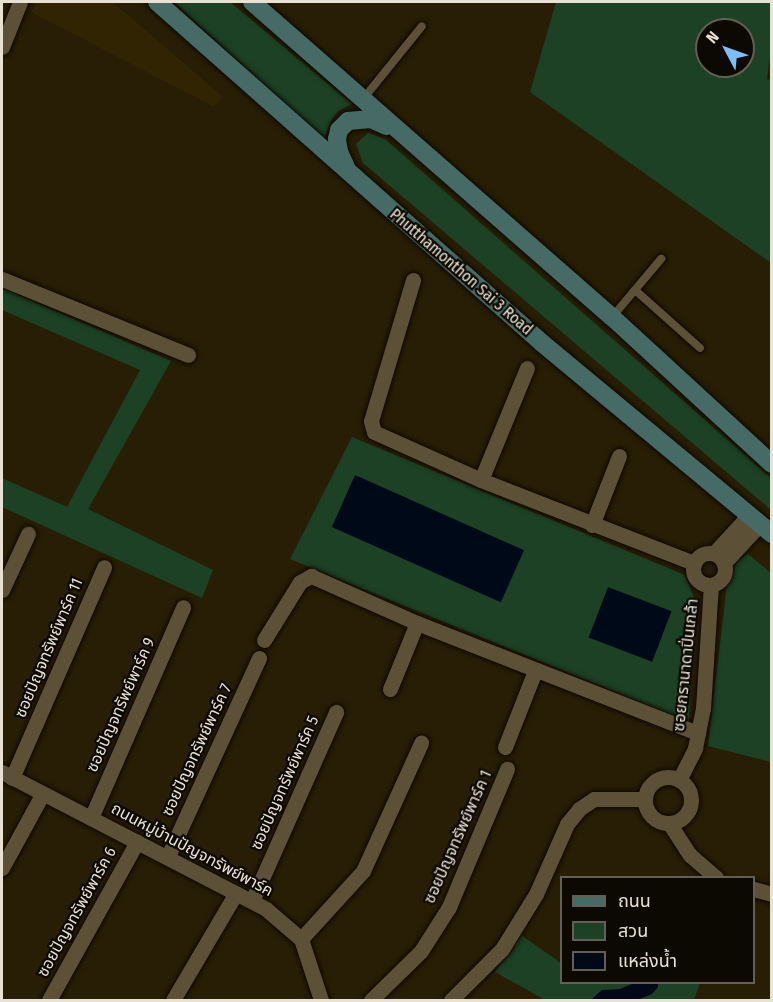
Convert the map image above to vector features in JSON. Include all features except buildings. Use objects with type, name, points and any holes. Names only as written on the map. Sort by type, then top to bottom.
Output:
[{"type":"main road","name":"Phutthamonthon Sai 3 Road","points":[[157,2],[542,343],[760,524]]},
{"type":"main road","points":[[252,2],[612,317],[771,464]]},
{"type":"main road","points":[[354,178],[339,152],[337,139],[348,121],[371,120],[399,131]]},
{"type":"street","points":[[2,47],[20,2]]},
{"type":"street","points":[[2,279],[188,355]]},
{"type":"street","points":[[413,280],[371,421],[374,432],[481,480],[694,563]]},
{"type":"street","points":[[481,480],[527,368]]},
{"type":"street","points":[[592,525],[619,456]]},
{"type":"street","name":"ซอยกรานาดาปิ่นเกล้า","points":[[711,585],[697,579],[694,563],[699,557],[719,558],[760,524]]},
{"type":"street","points":[[2,590],[28,534]]},
{"type":"street","name":"ซอยกรานาดาปิ่นเกล้า","points":[[711,585],[723,577],[719,558]]},
{"type":"street","name":"ซอยปัญจทรัพย์พาร์ค 11","points":[[7,775],[104,567]]},
{"type":"street","points":[[264,640],[300,582],[311,576],[417,622],[698,734]]},
{"type":"street","name":"ซอยกรานาดาปิ่นเกล้า","points":[[679,780],[695,748],[703,708],[711,585]]},
{"type":"street","name":"ซอยปัญจทรัพย์พาร์ค 9","points":[[92,818],[183,607]]},
{"type":"street","points":[[390,689],[417,622]]},
{"type":"street","name":"ซอยปัญจทรัพย์พาร์ค 7","points":[[168,856],[259,658]]},
{"type":"street","points":[[505,747],[535,670]]},
{"type":"street","name":"ซอยปัญจทรัพย์พาร์ค 5","points":[[252,901],[336,712]]},
{"type":"street","points":[[321,1000],[301,939],[363,871],[421,743]]},
{"type":"street","name":"ซอยปัญจทรัพย์พาร์ค 1","points":[[371,1000],[421,951],[450,907],[507,769]]},
{"type":"street","name":"ถนนหมู่บ้านปัญจทรัพย์พาร์ค","points":[[7,775],[236,892],[266,909],[301,939]]},
{"type":"street","points":[[669,824],[683,818],[691,805],[689,791],[679,780],[662,779],[648,790],[645,799],[652,816],[669,824],[690,855],[714,876]]},
{"type":"street","points":[[2,868],[43,793]]},
{"type":"street","points":[[451,1000],[502,949],[536,894],[567,824],[579,809],[594,799],[645,799]]},
{"type":"street","name":"ซอยปัญจทรัพย์พาร์ค 6","points":[[49,1000],[137,842]]},
{"type":"street","points":[[755,890],[771,894]]},
{"type":"street","points":[[173,1000],[236,892]]},
{"type":"lane","points":[[363,99],[422,26]]},
{"type":"lane","points":[[612,317],[661,259]]},
{"type":"lane","points":[[635,290],[700,348]]},
{"type":"shaded area","points":[[37,2],[113,2],[223,97],[214,107],[31,12]]},
{"type":"green space","points":[[174,2],[230,2],[352,104],[338,111],[331,120],[324,139]]},
{"type":"green space","points":[[556,2],[771,2],[772,43],[767,79],[772,80],[771,263],[530,92]]},
{"type":"green space","points":[[368,133],[385,139],[771,478],[771,510],[363,163],[356,144]]},
{"type":"green space","points":[[2,288],[171,361],[88,509],[213,570],[202,598],[2,507],[2,478],[67,507],[140,370],[2,310]]},
{"type":"green space","points":[[352,437],[685,575],[694,598],[689,722],[290,559]]},
{"type":"green space","points":[[748,554],[771,573],[771,762],[708,746],[727,584],[732,576],[735,562]]},
{"type":"green space","points":[[521,935],[560,962],[560,984],[700,984],[694,1000],[545,1000],[495,972]]},
{"type":"water","points":[[355,475],[524,550],[501,602],[332,527]]},
{"type":"water","points":[[608,587],[671,611],[652,662],[589,637]]},
{"type":"water","points":[[632,984],[658,984],[652,994],[637,1000],[591,1000],[602,990],[620,989]]}]
